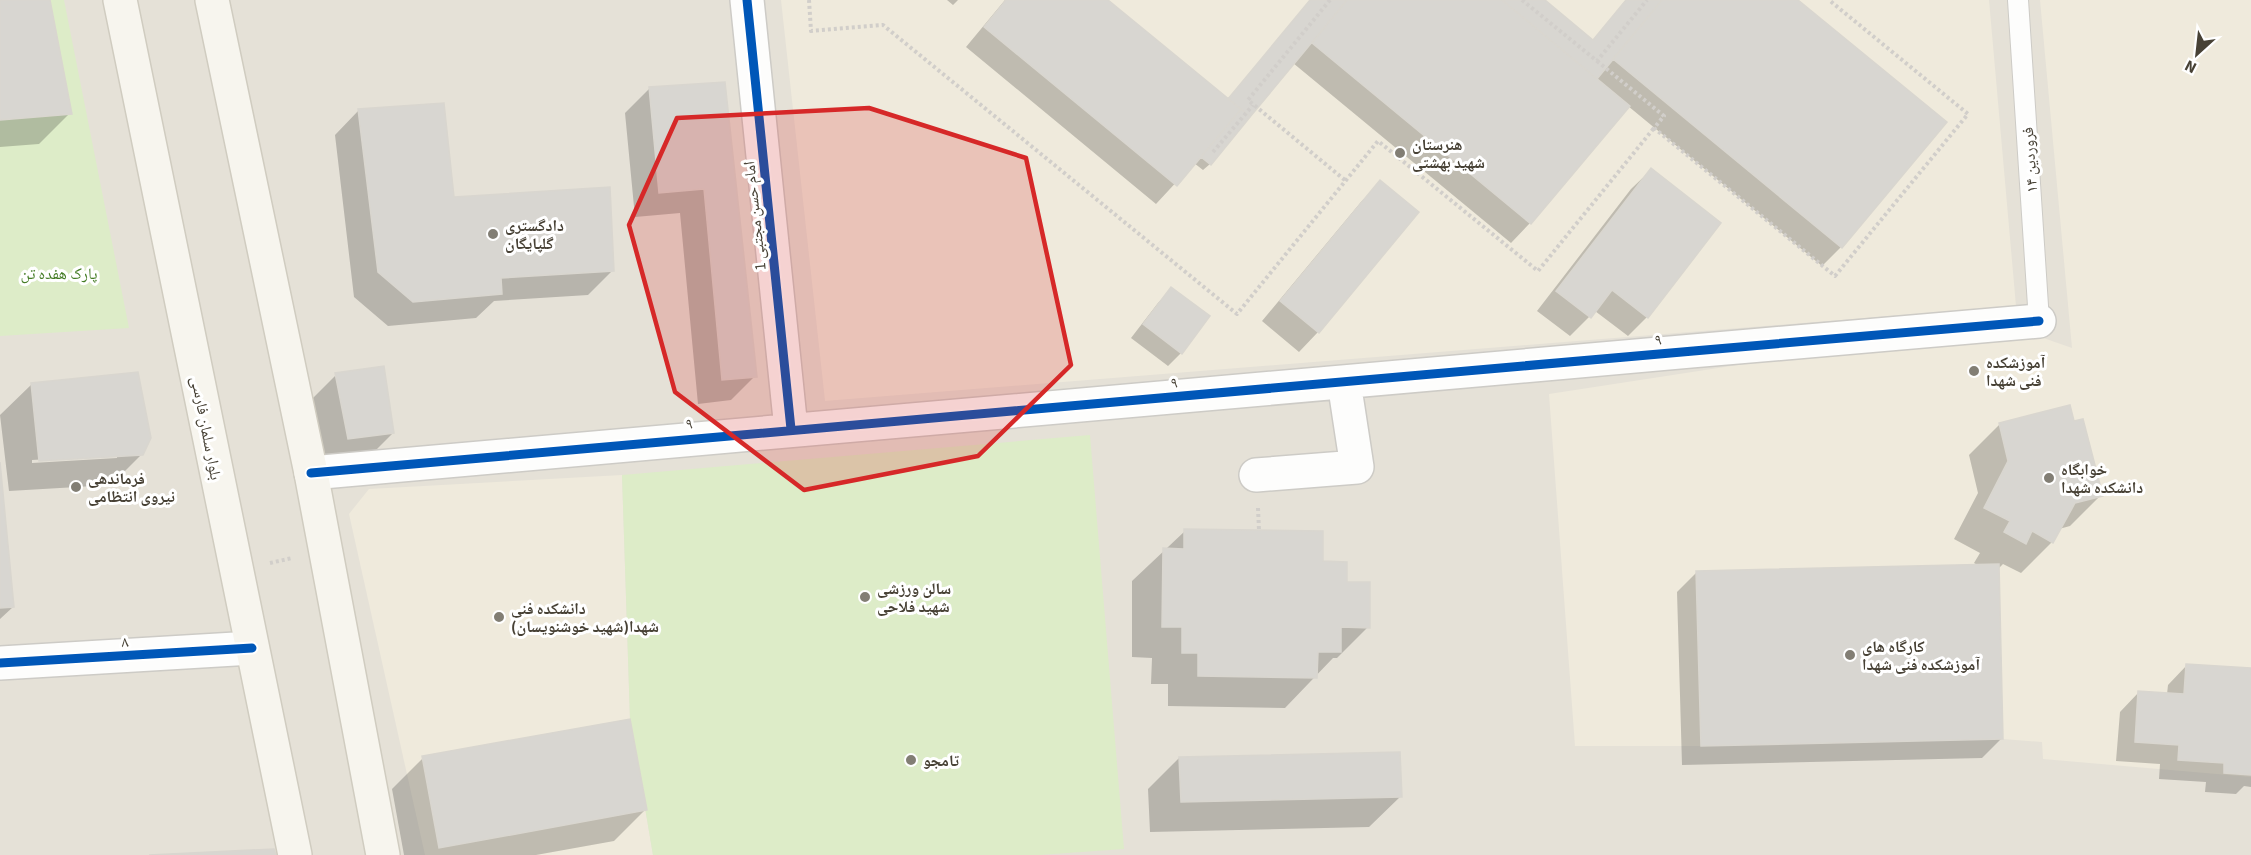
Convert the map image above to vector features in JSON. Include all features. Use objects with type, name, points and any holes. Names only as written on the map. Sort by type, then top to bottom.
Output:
[{"type":"main road","name":"بلوار سلمان فارسی","points":[[120,0],[295,855]]},
{"type":"main road","points":[[212,0],[311,473],[383,855]]},
{"type":"street","name":"امام حسن مجتبی 1","points":[[747,0],[791,429]]},
{"type":"street","name":"۹","points":[[311,473],[2039,321]]},
{"type":"street","points":[[1256,475],[1357,467],[1344,382]]},
{"type":"street","name":"۸","points":[[0,663],[252,648]]},
{"type":"lane","name":"فروردین ۱۴","points":[[2018,0],[2039,321]]},
{"type":"path","points":[[809,0],[811,31],[883,25],[1237,314],[1378,141],[1538,271],[1664,116],[1522,0]]},
{"type":"path","points":[[1330,0],[1248,100],[1346,181]]},
{"type":"path","points":[[1597,61],[1647,0]]},
{"type":"path","points":[[1654,128],[1835,276],[1968,114],[1828,0]]},
{"type":"path","points":[[1213,152],[1253,105]]},
{"type":"path","points":[[236,570],[325,552]]},
{"type":"highlighted area","points":[[869,108],[1026,158],[1071,365],[978,456],[804,490],[675,392],[629,225],[677,118]]},
{"type":"shaded area","points":[[0,0],[2251,0],[2251,855],[0,855]]},
{"type":"shaded area","name":"هنرستان شهید بهشتی","points":[[781,0],[1989,0],[2016,306],[825,401]]},
{"type":"shaded area","name":"آموزشکده فنی شهدا","points":[[2040,0],[2251,0],[2251,777],[2043,759],[2042,742],[2003,739],[1701,746],[1575,746],[1549,394],[2003,324],[2072,348]]},
{"type":"shaded area","name":"دانشکده فنی شهدا(شهید خوشنویسان)","points":[[622,475],[630,719],[653,855],[425,855],[349,514],[369,489]]},
{"type":"green space","name":"پارک هفده تن","points":[[0,0],[64,0],[129,328],[0,336]]},
{"type":"green space","name":"سالن ورزشی شهید فلاحی","points":[[1090,435],[1124,849],[1039,855],[653,855],[630,719],[622,475]]},
{"type":"building","points":[[0,0],[50,0],[72,114],[0,120]]},
{"type":"building","points":[[1006,0],[1108,0],[1241,109],[1177,186],[984,27]]},
{"type":"building","points":[[1310,0],[1347,0],[1250,117],[1228,99]]},
{"type":"building","points":[[1347,0],[1502,0],[1630,106],[1531,224],[1312,43]]},
{"type":"building","points":[[1502,0],[1545,0],[1593,40],[1626,0],[1662,0],[1597,79]]},
{"type":"building","points":[[1662,0],[1798,0],[1947,122],[1842,248],[1613,59]]},
{"type":"building","points":[[725,82],[757,377],[722,380],[704,189],[659,193],[649,87]]},
{"type":"building","name":"دادگستری گلپایگان","points":[[444,103],[454,197],[610,187],[614,271],[501,278],[502,294],[413,302],[378,272],[358,109]]},
{"type":"building","points":[[1241,109],[1250,117],[1211,165],[1201,157]]},
{"type":"building","points":[[1651,168],[1721,223],[1648,318],[1612,290],[1591,318],[1556,291]]},
{"type":"building","points":[[1380,180],[1419,212],[1319,333],[1280,301]]},
{"type":"building","points":[[1171,287],[1210,316],[1182,354],[1143,324]]},
{"type":"building","points":[[384,366],[394,433],[348,439],[335,373]]},
{"type":"building","points":[[138,372],[151,438],[143,455],[39,461],[31,383]]},
{"type":"building","name":"خوابگاه دانشکده شهدا","points":[[2070,405],[2074,421],[2083,419],[2103,496],[2075,503],[2053,543],[2032,531],[2026,544],[2004,532],[2010,521],[1984,508],[2008,461],[1999,423]]},
{"type":"building","points":[[0,462],[14,607],[0,608]]},
{"type":"building","points":[[1184,529],[1323,531],[1323,561],[1347,562],[1347,582],[1370,582],[1370,628],[1341,627],[1341,652],[1318,652],[1317,678],[1198,676],[1198,653],[1182,653],[1182,627],[1162,627],[1163,548],[1184,549]]},
{"type":"building","name":"کارگاه های آموزشکده فنی شهدا","points":[[1999,564],[2003,739],[1701,746],[1696,571]]},
{"type":"building","points":[[2186,664],[2251,668],[2251,775],[2224,773],[2224,763],[2178,760],[2179,745],[2135,742],[2138,691],[2184,694]]},
{"type":"building","points":[[630,719],[647,810],[439,848],[422,756]]},
{"type":"building","points":[[1400,752],[1402,797],[1181,802],[1179,757]]},
{"type":"building","points":[[274,849],[276,855],[149,855]]},
{"type":"cycle path","points":[[747,0],[791,429]]},
{"type":"cycle path","points":[[311,473],[2039,321]]},
{"type":"cycle path","points":[[0,663],[252,648]]},
{"type":"place","name":"هنرستان شهید بهشتی","points":[[1400,153]]},
{"type":"place","name":"دادگستری گلپایگان","points":[[493,234]]},
{"type":"place","name":"آموزشکده فنی شهدا","points":[[1974,371]]},
{"type":"place","name":"خوابگاه دانشکده شهدا","points":[[2049,478]]},
{"type":"place","name":"فرماندهی نیروی انتظامی","points":[[76,487]]},
{"type":"place","name":"سالن ورزشی شهید فلاحی","points":[[865,597]]},
{"type":"place","name":"دانشکده فنی شهدا(شهید خوشنویسان)","points":[[499,617]]},
{"type":"place","name":"کارگاه های آموزشکده فنی شهدا","points":[[1850,655]]},
{"type":"place","name":"تامجو","points":[[911,760]]}]
